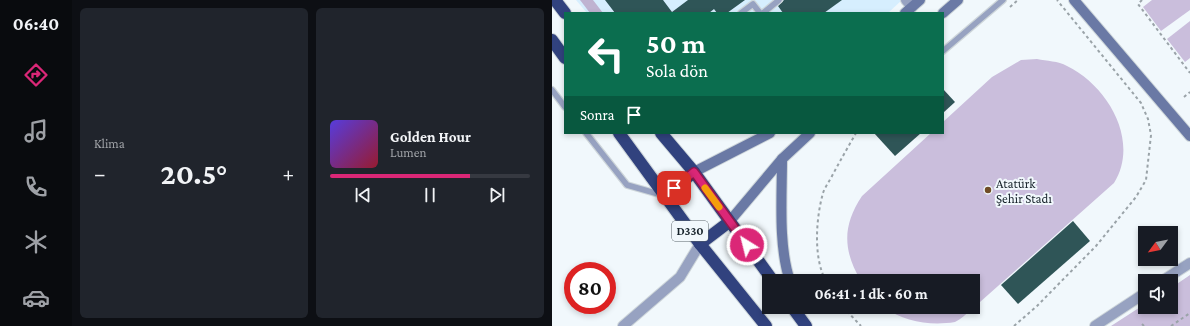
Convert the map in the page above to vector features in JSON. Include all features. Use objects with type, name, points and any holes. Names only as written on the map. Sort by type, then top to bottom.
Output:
[{"type":"highway","points":[[555,0],[564,12]]},
{"type":"highway","points":[[552,40],[564,57]]},
{"type":"highway","name":"D330","points":[[620,134],[700,244],[766,326]]},
{"type":"highway","name":"D330","points":[[662,134],[694,172],[768,274]]},
{"type":"highway","points":[[664,196],[694,172]]},
{"type":"highway","points":[[700,244],[729,222]]},
{"type":"highway","points":[[797,314],[805,325]]},
{"type":"main road","points":[[908,7],[920,0]]},
{"type":"main road","points":[[944,12],[958,0]]},
{"type":"main road","points":[[1074,0],[1190,136]]},
{"type":"main road","points":[[694,172],[768,134]]},
{"type":"main road","points":[[729,222],[782,159],[809,134]]},
{"type":"main road","points":[[782,159],[782,224],[787,274]]},
{"type":"main road","points":[[801,314],[805,325]]},
{"type":"street","points":[[623,326],[680,277],[700,244]]},
{"type":"street","points":[[1172,274],[1190,262]]},
{"type":"street","points":[[1095,326],[1138,298]]},
{"type":"lane","points":[[944,50],[1003,0]]},
{"type":"lane","points":[[764,12],[777,1]]},
{"type":"lane","points":[[742,12],[753,4],[759,12]]},
{"type":"lane","points":[[552,90],[564,106]]},
{"type":"lane","points":[[587,134],[627,185],[664,196]]},
{"type":"path","points":[[1014,326],[1037,306],[1096,246],[1136,197],[1146,180],[1150,158],[1151,135],[1148,119],[1141,103],[1057,0]]},
{"type":"path","points":[[1142,0],[1138,4],[1190,73]]},
{"type":"path","points":[[1184,97],[1190,92]]},
{"type":"path","points":[[824,274],[819,260],[817,240],[818,220],[824,192],[855,134]]},
{"type":"path","points":[[1171,326],[1190,312]]},
{"type":"path","points":[[850,314],[861,326]]},
{"type":"shaded area","points":[[576,0],[902,0],[889,12],[586,12]]},
{"type":"shaded area","points":[[580,0],[593,0],[602,12],[589,12]]},
{"type":"shaded area","points":[[1152,0],[1190,0],[1190,10],[1161,31],[1143,7]]},
{"type":"shaded area","points":[[1190,21],[1190,58],[1185,62],[1167,39]]},
{"type":"shaded area","name":"Atatürk Şehir Stadı","points":[[1037,59],[1064,64],[1082,75],[1107,101],[1116,116],[1121,133],[1123,150],[1121,167],[1114,183],[980,302],[980,274],[857,274],[848,249],[847,238],[851,218],[855,207],[862,196],[930,134],[944,134],[944,121],[992,77],[1021,60]]},
{"type":"shaded area","points":[[1190,275],[1190,326],[1111,326],[1138,309],[1138,314],[1178,314],[1178,283]]},
{"type":"shaded area","name":"Atatürk Şehir Stadı","points":[[896,314],[966,314],[955,322],[946,323],[918,322]]},
{"type":"building","points":[[605,0],[663,0],[672,12],[614,12]]},
{"type":"building","points":[[688,0],[745,0],[728,12],[716,12],[714,9],[710,12],[672,12]]},
{"type":"building","points":[[784,0],[842,0],[825,12],[782,12],[778,6]]},
{"type":"building","points":[[944,90],[955,102],[944,112]]},
{"type":"building","points":[[875,134],[920,134],[895,156]]},
{"type":"building","points":[[1073,221],[1090,241],[1018,304],[1001,285]]},
{"type":"slow traffic","points":[[705,188],[719,207]]},
{"type":"place","name":"Atatürk Şehir Stadı","points":[[988,190]]},
{"type":"route","points":[[674,188],[694,172],[747,245]]}]
